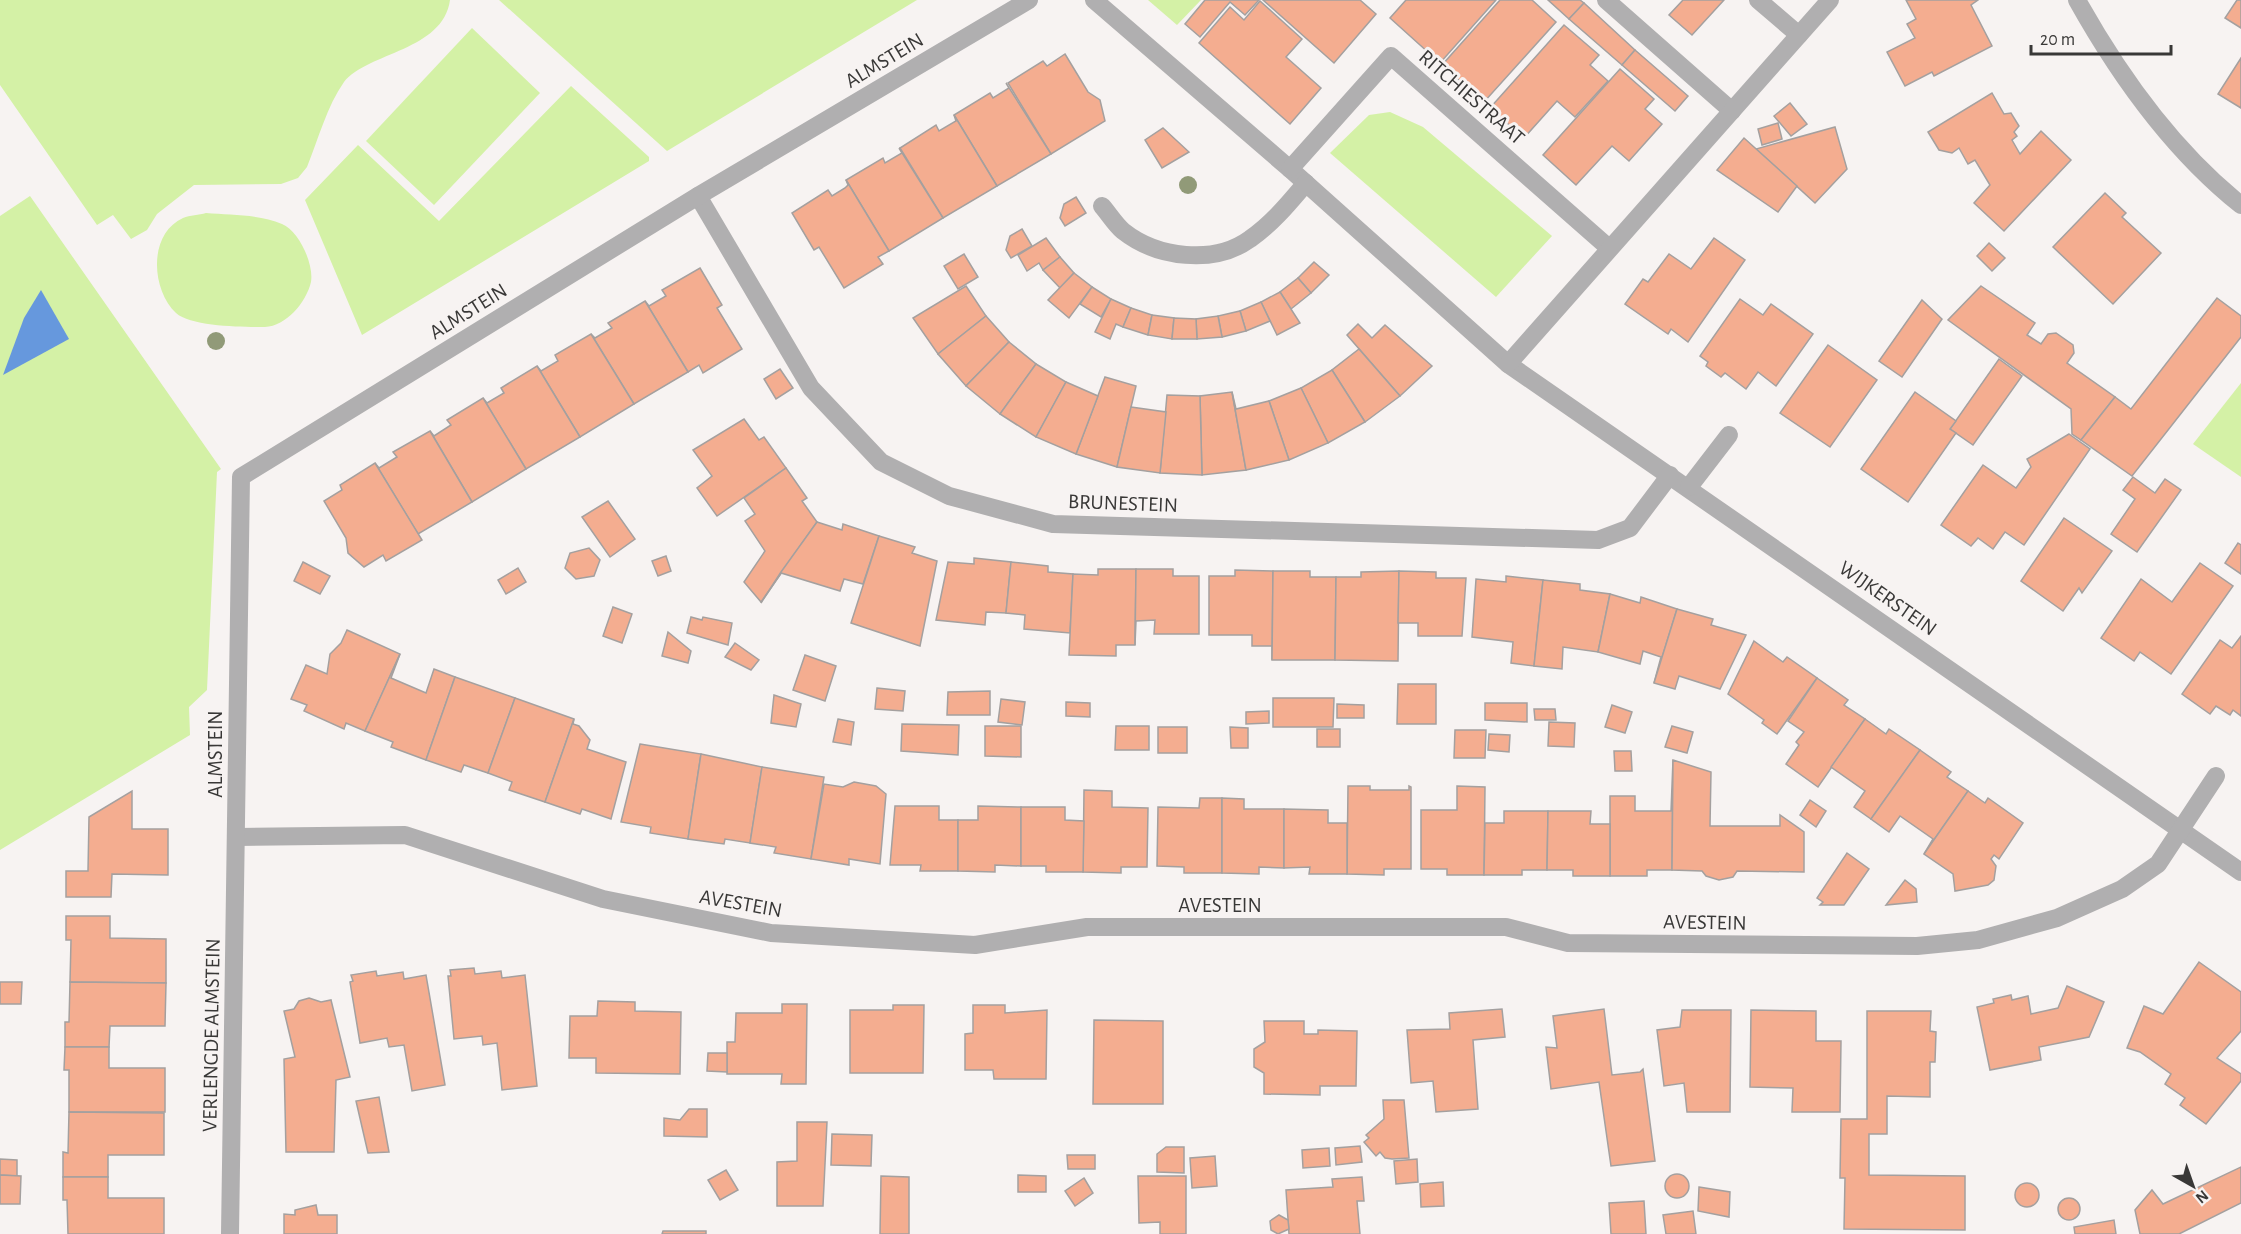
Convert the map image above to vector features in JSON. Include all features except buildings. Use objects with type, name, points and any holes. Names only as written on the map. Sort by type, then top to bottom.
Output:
[{"type":"street","name":"ALMSTEIN","points":[[237,837],[241,477],[698,196],[1029,0]]},
{"type":"street","points":[[1094,0],[1306,183],[1508,364],[1830,0]]},
{"type":"street","points":[[1606,0],[1732,111]]},
{"type":"street","points":[[1758,0],[1799,35]]},
{"type":"street","points":[[2077,0],[2109,57],[2163,128],[2218,187],[2241,205]]},
{"type":"street","name":"RITCHIESTRAAT","points":[[1290,169],[1391,56],[1609,248]]},
{"type":"street","points":[[1102,207],[1123,231],[1152,248],[1184,256],[1217,253],[1248,240],[1274,219],[1306,183]]},
{"type":"street","name":"BRUNESTEIN","points":[[698,196],[811,388],[881,462],[956,498],[1053,524],[1598,540],[1630,528],[1670,475]]},
{"type":"street","name":"WIJKERSTEIN","points":[[1508,364],[1689,487],[2241,872]]},
{"type":"street","points":[[1689,487],[1729,435]]},
{"type":"street","name":"AVESTEIN","points":[[237,837],[405,835],[603,898],[771,933],[975,945],[1087,927],[1506,927],[1568,943],[1917,946],[1978,940],[2057,918],[2122,889],[2158,864],[2216,776]]},
{"type":"street","name":"VERLENGDE ALMSTEIN","points":[[230,1234],[237,837]]},
{"type":"green space","points":[[0,0],[450,0],[444,17],[434,30],[420,40],[355,72],[344,82],[328,112],[307,167],[298,178],[281,184],[194,185],[157,214],[147,230],[131,239],[113,215],[97,225],[0,85]]},
{"type":"green space","points":[[499,0],[917,0],[667,151]]},
{"type":"green space","points":[[1148,0],[1201,0],[1177,25]]},
{"type":"green space","points":[[472,28],[540,93],[434,205],[366,141]]},
{"type":"green space","points":[[571,86],[649,157],[649,161],[362,335],[305,200],[358,145],[439,221]]},
{"type":"green space","points":[[1390,112],[1423,127],[1552,236],[1496,297],[1330,153],[1369,115]]},
{"type":"green space","points":[[30,196],[221,469],[217,472],[207,690],[189,707],[190,735],[0,850],[0,216]]},
{"type":"green space","points":[[206,213],[264,218],[282,224],[294,233],[308,258],[311,282],[305,298],[287,318],[273,326],[265,327],[205,324],[183,318],[168,303],[158,277],[157,262],[164,236],[183,218]]},
{"type":"green space","points":[[2241,383],[2241,477],[2193,444]]},
{"type":"water","points":[[41,290],[69,339],[3,375],[24,318]]}]
